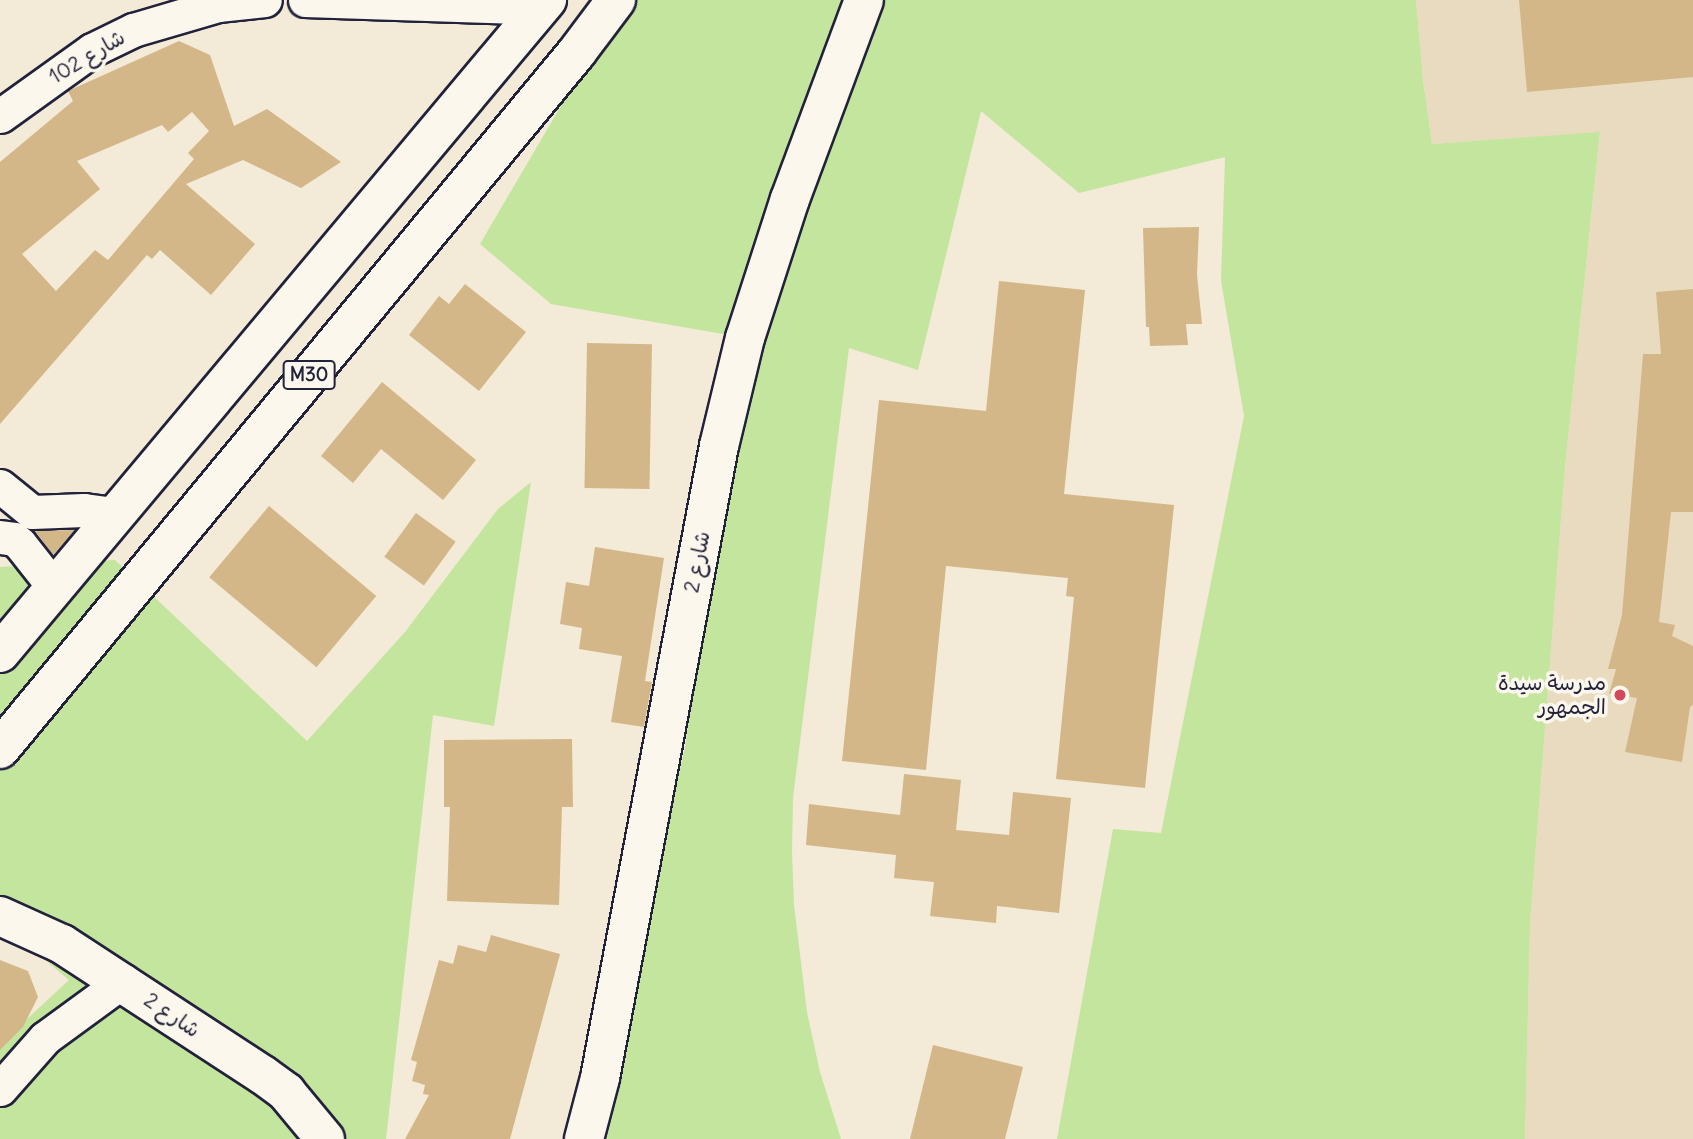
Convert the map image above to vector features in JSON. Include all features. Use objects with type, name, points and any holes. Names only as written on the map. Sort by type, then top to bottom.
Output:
[{"type":"main road","name":"M30","points":[[0,749],[577,52],[616,0]]},
{"type":"main road","name":"شارع 2","points":[[584,1139],[600,1078],[719,446],[741,352],[790,199],[864,0]]},
{"type":"main road","name":"M30","points":[[0,653],[544,4]]},
{"type":"main road","name":"شارع 2","points":[[0,916],[42,933],[122,981],[286,1092],[325,1139]]},
{"type":"street","name":"شارع 102","points":[[0,116],[92,50],[134,30],[218,5],[265,0]]},
{"type":"street","points":[[304,0],[544,4]]},
{"type":"street","points":[[0,486],[32,512],[84,510],[114,514]]},
{"type":"street","points":[[7,538],[54,587]]},
{"type":"street","points":[[0,1089],[45,1038],[122,981]]},
{"type":"shaded area","name":"مدرسة سيدة الجمهور","points":[[1416,0],[1693,0],[1693,1139],[1525,1139],[1530,924],[1565,467],[1600,133],[1432,144]]},
{"type":"green space","points":[[623,0],[1416,0],[1432,144],[1600,132],[1565,467],[1530,924],[1525,1139],[1057,1139],[1113,829],[1161,833],[1244,416],[1221,281],[1225,157],[1079,193],[981,111],[918,370],[849,348],[793,798],[792,851],[794,905],[807,1012],[820,1072],[841,1139],[593,1139],[685,748],[740,337],[551,304],[480,244]]},
{"type":"green space","points":[[531,482],[494,726],[433,715],[386,1139],[0,1139],[0,1044],[69,980],[24,942],[0,927],[0,567],[115,560],[307,741],[405,632],[498,509]]},
{"type":"building","points":[[1519,0],[1693,0],[1693,77],[1527,92]]},
{"type":"building","points":[[179,41],[210,55],[234,126],[267,109],[341,162],[301,188],[243,160],[186,184],[255,244],[211,295],[160,250],[152,259],[147,255],[0,424],[0,162],[73,101],[68,91]],"holes":[[[192,112],[209,131],[188,153],[194,159],[108,260],[95,250],[56,291],[22,254],[100,189],[77,161],[162,125],[168,132]]]},
{"type":"building","points":[[1199,227],[1197,275],[1202,324],[1186,324],[1188,345],[1150,346],[1149,327],[1146,327],[1143,228]]},
{"type":"building","points":[[999,281],[1085,290],[1064,494],[1174,505],[1145,788],[1056,779],[1074,597],[1066,596],[1068,578],[946,566],[926,770],[842,761],[879,400],[986,411]]},
{"type":"building","points":[[465,284],[526,332],[479,391],[409,335],[439,296],[449,304]]},
{"type":"building","points":[[1693,289],[1693,512],[1671,512],[1659,622],[1675,625],[1672,636],[1693,646],[1693,705],[1690,707],[1682,762],[1625,752],[1637,698],[1609,694],[1616,669],[1608,669],[1622,615],[1643,354],[1661,354],[1656,292]]},
{"type":"building","points":[[587,343],[652,344],[649,489],[584,488]]},
{"type":"building","points":[[382,382],[476,460],[443,500],[381,449],[353,483],[321,456]]},
{"type":"building","points":[[269,506],[376,596],[316,667],[209,577]]},
{"type":"building","points":[[416,513],[456,542],[424,585],[384,557]]},
{"type":"building","points":[[75,530],[53,555],[35,531]]},
{"type":"building","points":[[595,547],[664,558],[645,681],[652,682],[644,727],[611,722],[622,656],[579,649],[582,628],[560,624],[566,582],[589,586]]},
{"type":"building","points":[[572,739],[573,807],[562,807],[559,905],[447,901],[450,807],[444,807],[444,740]]},
{"type":"building","points":[[904,774],[961,780],[956,830],[1009,835],[1013,792],[1071,798],[1059,913],[997,906],[996,923],[930,916],[934,882],[894,878],[896,855],[806,845],[809,804],[900,815]]},
{"type":"building","points":[[491,935],[560,954],[510,1139],[405,1139],[429,1095],[423,1094],[425,1085],[412,1081],[417,1062],[411,1060],[439,960],[453,964],[458,945],[486,952]]},
{"type":"building","points":[[0,960],[28,971],[38,997],[23,1027],[0,1050]]},
{"type":"building","points":[[933,1045],[1023,1067],[1005,1139],[910,1139]]},
{"type":"place","name":"مدرسة سيدة الجمهور","points":[[1620,695]]}]
